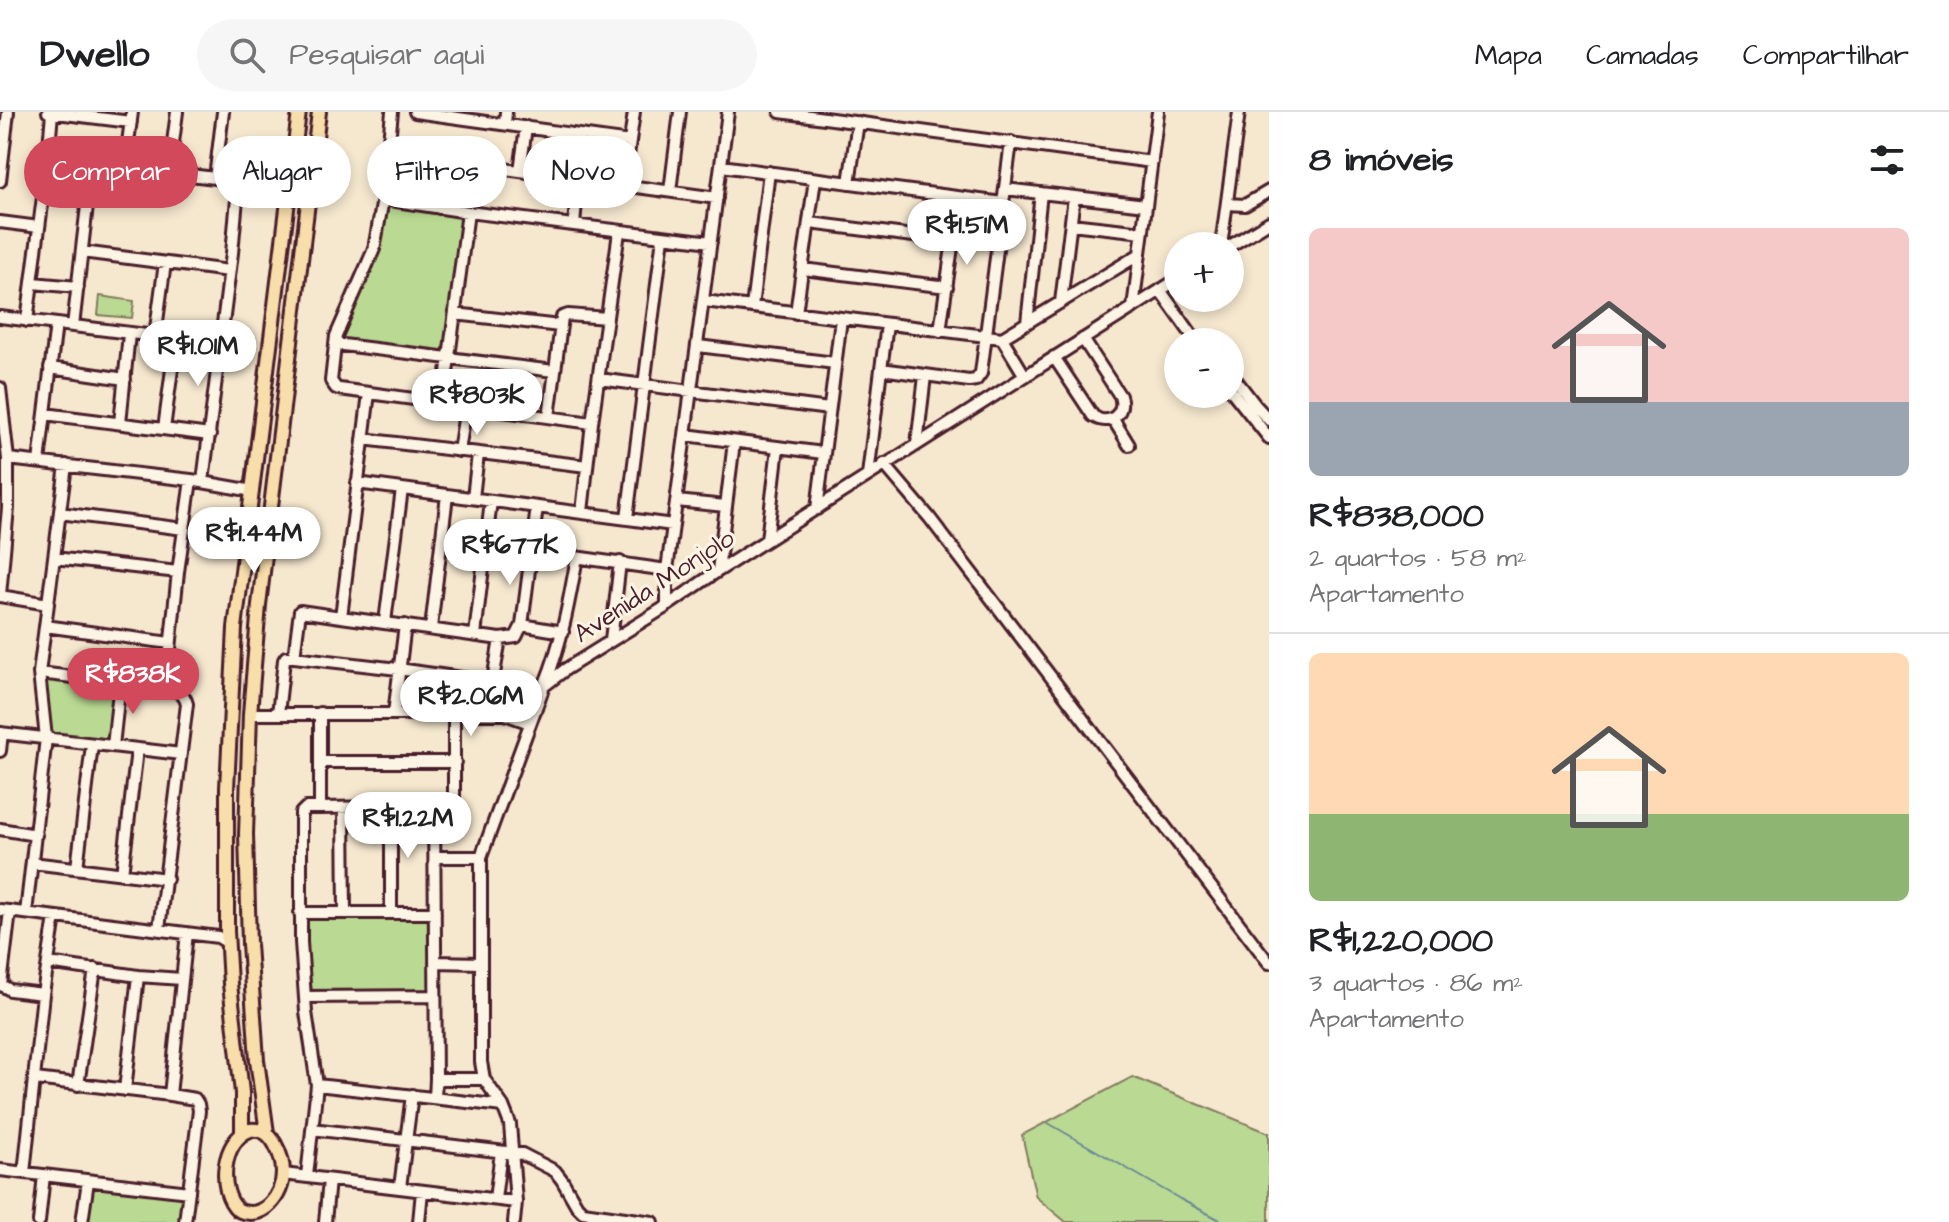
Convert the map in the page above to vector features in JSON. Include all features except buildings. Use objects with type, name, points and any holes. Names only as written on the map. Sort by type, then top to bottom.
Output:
[{"type":"main road","points":[[298,116],[318,118],[259,605],[250,714],[246,842],[257,1060],[267,1133],[279,1153],[283,1174],[277,1198],[265,1217],[241,1217],[230,1195],[226,1175],[230,1153],[242,1133],[242,1093],[224,937],[227,788],[235,638],[298,116]]},
{"type":"main road","points":[[243,572],[246,578],[256,582],[263,574]]},
{"type":"main road","points":[[239,599],[244,592],[253,593],[259,605]]},
{"type":"main road","points":[[228,837],[236,843],[246,842]]},
{"type":"main road","points":[[227,889],[234,882],[247,886]]},
{"type":"main road","points":[[237,1059],[246,1062],[257,1060]]},
{"type":"main road","points":[[242,1133],[253,1129],[267,1133]]},
{"type":"street","points":[[0,181],[8,112]]},
{"type":"street","points":[[48,136],[49,112],[131,117]]},
{"type":"street","points":[[174,136],[177,112]]},
{"type":"street","points":[[220,136],[223,112]]},
{"type":"street","points":[[389,136],[392,112]]},
{"type":"street","points":[[415,112],[588,136]]},
{"type":"street","points":[[505,124],[506,112]]},
{"type":"street","points":[[631,136],[634,112]]},
{"type":"street","points":[[670,191],[680,112]]},
{"type":"street","points":[[667,606],[667,570],[728,112]]},
{"type":"street","points":[[780,112],[1152,162]]},
{"type":"street","points":[[1133,308],[1158,112]]},
{"type":"street","points":[[1223,232],[1239,112]]},
{"type":"street","points":[[849,183],[858,122]]},
{"type":"street","points":[[520,171],[526,127]]},
{"type":"street","points":[[881,369],[969,381],[976,380],[981,373],[1011,142]]},
{"type":"street","points":[[721,166],[1003,203]]},
{"type":"street","points":[[507,169],[523,171]]},
{"type":"street","points":[[752,307],[769,172]]},
{"type":"street","points":[[796,313],[815,179]]},
{"type":"street","points":[[643,187],[717,198]]},
{"type":"street","points":[[1005,189],[1146,205]]},
{"type":"street","points":[[1227,204],[1245,205],[1269,191]]},
{"type":"street","points":[[1027,323],[1041,193]]},
{"type":"street","points":[[1061,302],[1074,197]]},
{"type":"street","points":[[940,331],[959,198]]},
{"type":"street","points":[[27,321],[41,208]]},
{"type":"street","points":[[73,326],[87,208]]},
{"type":"street","points":[[203,481],[236,208]]},
{"type":"street","points":[[381,208],[374,249],[339,329],[332,383],[339,389],[592,423]]},
{"type":"street","points":[[439,208],[711,242]]},
{"type":"street","points":[[574,225],[575,208]]},
{"type":"street","points":[[443,403],[468,212]]},
{"type":"street","points":[[0,222],[39,227]]},
{"type":"street","points":[[1244,237],[1269,222]]},
{"type":"street","points":[[810,223],[953,241]]},
{"type":"street","points":[[1071,224],[1143,232]]},
{"type":"street","points":[[582,512],[619,232]]},
{"type":"street","points":[[627,518],[663,237]]},
{"type":"street","points":[[82,252],[229,271]]},
{"type":"street","points":[[704,301],[1002,338],[1140,254]]},
{"type":"street","points":[[155,336],[165,263]]},
{"type":"street","points":[[803,269],[947,287]]},
{"type":"street","points":[[32,283],[78,287]]},
{"type":"street","name":"Avenida Monjolo","points":[[544,686],[884,464],[1164,288]]},
{"type":"street","points":[[1160,290],[1188,328]]},
{"type":"street","points":[[455,314],[560,326]]},
{"type":"street","points":[[549,417],[564,315],[607,318]]},
{"type":"street","points":[[0,317],[220,344]]},
{"type":"street","points":[[817,509],[841,319]]},
{"type":"street","points":[[39,462],[56,324]]},
{"type":"street","points":[[868,475],[887,325]]},
{"type":"street","points":[[120,423],[129,334]]},
{"type":"street","points":[[1002,338],[1025,376]]},
{"type":"street","points":[[164,429],[176,339]]},
{"type":"street","points":[[1054,357],[1093,416],[1097,420],[1113,419],[1121,410],[1120,396],[1083,339]]},
{"type":"street","points":[[335,344],[554,371]]},
{"type":"street","points":[[698,346],[835,363]]},
{"type":"street","points":[[50,368],[125,379]]},
{"type":"street","points":[[917,444],[925,376]]},
{"type":"street","points":[[599,379],[829,409]]},
{"type":"street","points":[[0,388],[8,459],[8,508],[0,595],[48,604]]},
{"type":"street","points":[[1244,390],[1269,420]]},
{"type":"street","points":[[341,617],[369,393]]},
{"type":"street","points":[[459,451],[466,407]]},
{"type":"street","points":[[1244,407],[1269,438]]},
{"type":"street","points":[[45,414],[210,435]]},
{"type":"street","points":[[1113,419],[1129,445]]},
{"type":"street","points":[[686,435],[823,453]]},
{"type":"street","points":[[363,439],[587,466]]},
{"type":"street","points":[[718,571],[734,442]]},
{"type":"street","points":[[767,540],[778,447]]},
{"type":"street","points":[[473,498],[478,454]]},
{"type":"street","points":[[8,459],[203,481],[253,491]]},
{"type":"street","points":[[884,464],[929,517],[1269,963]]},
{"type":"street","points":[[26,913],[46,738],[39,673],[66,465]]},
{"type":"street","points":[[166,688],[191,480]]},
{"type":"street","points":[[357,483],[673,525]]},
{"type":"street","points":[[385,622],[402,489]]},
{"type":"street","points":[[431,628],[447,495]]},
{"type":"street","points":[[475,635],[491,501]]},
{"type":"street","points":[[677,501],[725,506]]},
{"type":"street","points":[[294,657],[300,611],[500,639],[516,637],[522,625],[537,507]]},
{"type":"street","points":[[60,513],[184,529]]},
{"type":"street","points":[[532,551],[667,570]]},
{"type":"street","points":[[495,1199],[510,1124],[503,1106],[484,1079],[481,1062],[481,857],[555,658],[577,557]]},
{"type":"street","points":[[54,558],[178,572]]},
{"type":"street","points":[[611,640],[620,562]]},
{"type":"street","points":[[394,714],[405,625]]},
{"type":"street","points":[[522,625],[563,632]]},
{"type":"street","points":[[45,626],[170,643]]},
{"type":"street","points":[[278,714],[286,657],[491,682],[500,639]]},
{"type":"street","points":[[555,658],[566,669]]},
{"type":"street","points":[[39,673],[166,688],[178,691],[186,698],[159,929]]},
{"type":"street","points":[[113,746],[120,682]]},
{"type":"street","points":[[320,713],[320,808]]},
{"type":"street","points":[[250,714],[505,714],[530,723]]},
{"type":"street","points":[[307,1176],[317,1085],[300,913],[301,813],[306,808],[454,806],[454,714]]},
{"type":"street","points":[[0,751],[1,733],[181,754]]},
{"type":"street","points":[[77,868],[92,745]]},
{"type":"street","points":[[122,874],[137,750]]},
{"type":"street","points":[[320,762],[455,762]]},
{"type":"street","points":[[344,808],[345,913]]},
{"type":"street","points":[[391,808],[391,913]]},
{"type":"street","points":[[434,808],[435,1098]]},
{"type":"street","points":[[0,829],[36,835]]},
{"type":"street","points":[[436,857],[481,857]]},
{"type":"street","points":[[32,863],[167,879]]},
{"type":"street","points":[[43,994],[10,990],[1,985],[5,910],[224,937]]},
{"type":"street","points":[[300,913],[435,913]]},
{"type":"street","points":[[24,1173],[43,994],[55,917]]},
{"type":"street","points":[[170,1095],[187,933]]},
{"type":"street","points":[[435,962],[481,963]]},
{"type":"street","points":[[48,963],[182,979]]},
{"type":"street","points":[[78,1085],[95,969]]},
{"type":"street","points":[[125,1090],[138,976]]},
{"type":"street","points":[[306,997],[435,996]]},
{"type":"street","points":[[35,1079],[195,1099],[199,1107],[185,1222]]},
{"type":"street","points":[[436,1079],[484,1079]]},
{"type":"street","points":[[317,1085],[503,1106]]},
{"type":"street","points":[[400,1187],[412,1095]]},
{"type":"street","points":[[312,1129],[527,1156],[555,1171],[583,1212],[653,1222]]},
{"type":"street","points":[[506,1152],[516,1202],[514,1222]]},
{"type":"street","points":[[0,1170],[189,1192]]},
{"type":"street","points":[[283,1174],[516,1202]]},
{"type":"street","points":[[39,1222],[44,1175]]},
{"type":"street","points":[[325,1222],[329,1180]]},
{"type":"street","points":[[82,1222],[88,1181]]},
{"type":"street","points":[[419,1222],[422,1191]]},
{"type":"green space","points":[[387,208],[465,215],[446,352],[341,339],[377,249]]},
{"type":"green space","points":[[100,296],[134,301],[132,318],[98,315]]},
{"type":"green space","points":[[45,677],[115,693],[110,743],[54,735],[44,703]]},
{"type":"green space","points":[[303,919],[431,919],[430,991],[312,992]]},
{"type":"green space","points":[[1132,1077],[1269,1133],[1269,1222],[1066,1222],[1036,1197],[1022,1135]]},
{"type":"green space","points":[[86,1177],[185,1190],[181,1222],[80,1222]]},
{"type":"waterway","points":[[1048,1123],[1224,1222]]}]
